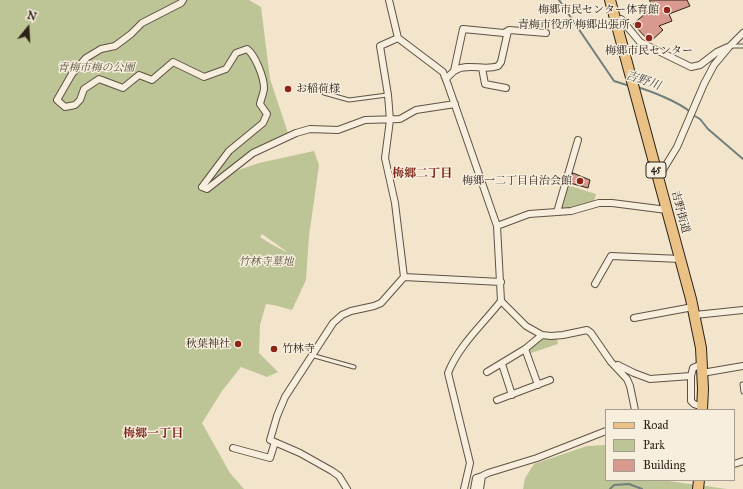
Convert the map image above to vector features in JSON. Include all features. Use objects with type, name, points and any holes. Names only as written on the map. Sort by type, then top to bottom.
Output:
[{"type":"main road","name":"吉野街道","points":[[610,0],[694,311],[701,348],[702,408]]},
{"type":"street","points":[[182,0],[181,3],[142,23],[131,34],[115,46],[101,49],[86,58],[72,74],[57,100],[65,107],[75,105],[80,100],[84,89],[99,79],[123,88],[139,75],[152,80],[173,62],[204,76],[226,69],[236,53],[247,49],[251,52],[264,81],[264,90],[260,104],[267,114],[263,123],[229,151],[202,187],[207,189],[254,153],[296,133],[310,129],[338,130],[365,120],[400,119],[416,110],[455,104]]},
{"type":"street","points":[[389,0],[398,38],[443,72],[496,226],[501,282],[501,301],[461,349],[451,364],[448,373],[470,463],[464,489]]},
{"type":"street","points":[[616,21],[621,20],[640,42],[691,66],[700,65],[717,52],[729,47]]},
{"type":"street","points":[[454,71],[463,29],[504,33],[509,30],[546,33]]},
{"type":"street","points":[[446,79],[457,69],[468,67],[494,68],[498,66],[500,64],[508,31]]},
{"type":"street","points":[[658,178],[677,147],[704,84],[714,65],[743,33]]},
{"type":"street","points":[[347,489],[339,476],[336,474],[300,453],[270,440],[277,416],[285,397],[333,323],[342,315],[351,311],[381,303],[404,277],[395,203],[385,158],[390,120],[388,95],[380,46],[398,38]]},
{"type":"street","points":[[482,68],[485,84],[506,88]]},
{"type":"street","points":[[557,212],[578,140]]},
{"type":"street","points":[[496,226],[529,214],[571,210],[599,203],[612,203],[667,210]]},
{"type":"street","points":[[595,284],[611,256],[681,260]]},
{"type":"street","points":[[404,277],[501,282]]},
{"type":"street","points":[[501,301],[526,326],[542,335],[563,335],[587,330],[611,362],[627,379],[635,409]]},
{"type":"street","points":[[634,318],[694,311],[743,310]]},
{"type":"street","points":[[487,372],[525,349],[542,335]]},
{"type":"street","points":[[525,349],[538,385]]},
{"type":"street","points":[[611,362],[650,379],[690,376]]},
{"type":"street","points":[[502,364],[512,395]]},
{"type":"street","points":[[702,408],[691,401],[690,376],[693,368],[743,366]]},
{"type":"street","points":[[497,400],[550,380]]},
{"type":"street","points":[[474,489],[476,478],[537,458],[605,431]]},
{"type":"street","points":[[233,448],[270,458],[275,442]]},
{"type":"street","points":[[480,489],[482,476]]},
{"type":"lane","points":[[729,47],[743,46]]},
{"type":"lane","points":[[324,93],[349,100],[388,95]]},
{"type":"lane","points":[[311,355],[354,367]]},
{"type":"lane","points":[[742,384],[743,392]]},
{"type":"green space","points":[[0,0],[249,0],[261,7],[270,79],[288,133],[224,175],[259,163],[314,151],[319,165],[309,236],[306,280],[292,310],[266,304],[260,325],[259,353],[278,372],[267,377],[241,367],[222,391],[202,423],[230,473],[244,489],[0,489]],"holes":[[[262,234],[286,252],[260,237]]]},
{"type":"green space","points":[[567,185],[596,194],[594,201],[575,208],[562,209],[561,207]]},
{"type":"green space","points":[[542,339],[557,339],[558,344],[531,353],[529,349]]},
{"type":"green space","points":[[605,445],[605,481],[668,481],[727,489],[523,489],[525,478],[534,464],[587,446]]},
{"type":"building","points":[[650,0],[687,0],[690,6],[669,14],[672,21],[659,26],[663,30],[650,42],[633,24],[652,8]]},
{"type":"building","points":[[573,173],[590,180],[588,188],[570,183]]},
{"type":"waterway","name":"吉野川","points":[[559,0],[614,81],[630,86]]},
{"type":"waterway","name":"吉野川","points":[[636,87],[664,97],[686,108],[690,112]]},
{"type":"waterway","name":"吉野川","points":[[693,115],[700,119],[708,129],[743,159]]},
{"type":"waterway","points":[[610,489],[614,485],[629,484],[642,489]]},
{"type":"place","name":"梅郷市民センター体育館","points":[[667,10]]},
{"type":"place","name":"青梅市役所 梅郷出張所","points":[[638,25]]},
{"type":"place","name":"梅郷市民センター","points":[[649,38]]},
{"type":"place","name":"お稲荷様","points":[[288,89]]},
{"type":"place","name":"梅郷一二丁目自治会館","points":[[580,181]]},
{"type":"place","name":"秋葉神社","points":[[238,344]]},
{"type":"place","name":"竹林寺","points":[[274,349]]},
{"type":"district","name":"梅郷二丁目","points":[[422,174]]},
{"type":"district","name":"梅郷一丁目","points":[[153,434]]},
{"type":"park label","name":"青梅市梅の公園","points":[[96,68]]},
{"type":"park label","name":"竹林寺墓地","points":[[266,262]]}]
